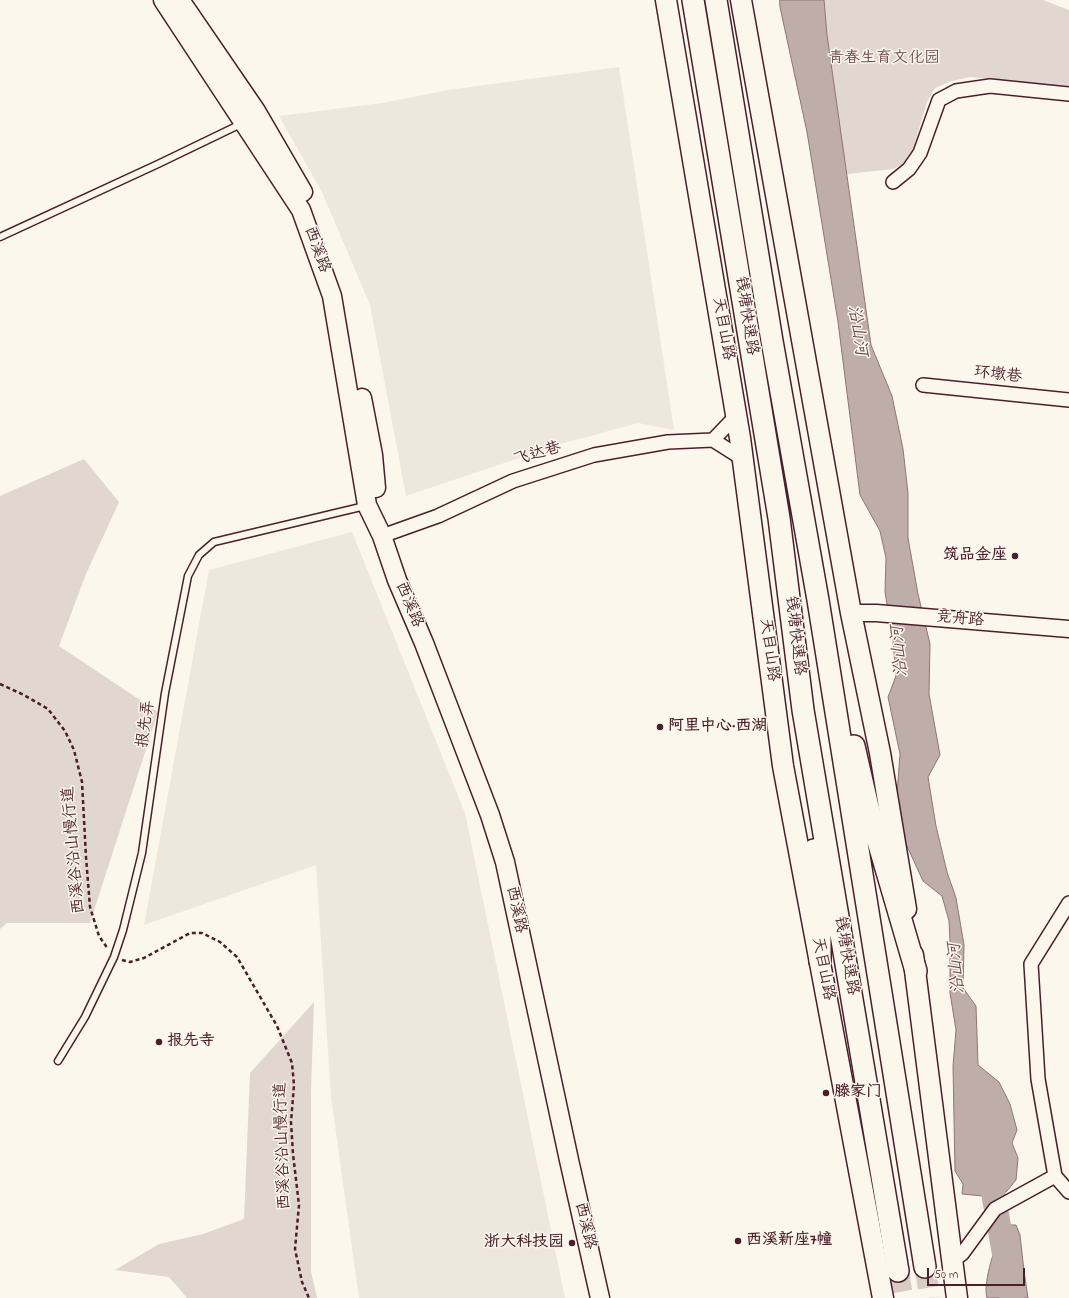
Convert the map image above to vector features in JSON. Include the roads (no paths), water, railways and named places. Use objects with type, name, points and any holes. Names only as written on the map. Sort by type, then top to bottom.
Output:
[{"type":"highway","name":"钱塘快速路","points":[[693,0],[779,518],[803,710],[898,1271]]},
{"type":"highway","name":"钱塘快速路","points":[[716,0],[772,341],[818,600],[925,1267]]},
{"type":"highway","points":[[818,600],[844,701],[868,807],[916,971]]},
{"type":"highway","points":[[803,710],[820,922],[820,961]]},
{"type":"main road","name":"西溪路","points":[[163,0],[301,210],[332,296],[367,505],[382,536],[397,580],[424,643],[488,808],[505,862],[600,1298]]},
{"type":"main road","name":"西溪路","points":[[180,0],[256,111],[310,204],[343,290],[373,455],[382,536]]},
{"type":"main road","name":"天目山路","points":[[666,0],[743,459],[783,766],[883,1298]]},
{"type":"main road","points":[[741,0],[850,613],[880,753],[916,971],[957,1298]]},
{"type":"street","points":[[893,182],[909,169],[920,153],[939,100],[956,91],[990,86],[1069,94]]},
{"type":"street","name":"环墩巷","points":[[923,386],[1069,400]]},
{"type":"street","points":[[736,416],[713,440],[743,459]]},
{"type":"street","name":"飞达巷","points":[[382,536],[438,516],[513,481],[594,456],[668,442],[713,440]]},
{"type":"street","name":"竞舟路","points":[[850,613],[1069,629]]},
{"type":"street","points":[[1069,903],[1031,964],[1038,1078],[1055,1176],[1069,1192]]},
{"type":"street","points":[[952,1261],[962,1254],[995,1209],[1055,1176]]},
{"type":"lane","points":[[0,237],[244,123]]},
{"type":"lane","name":"报先弄","points":[[58,1061],[85,1017],[114,957],[123,930],[142,853],[165,693],[188,576],[199,555],[214,542],[367,505]]},
{"type":"water","points":[[780,0],[824,0],[827,35],[871,345],[892,396],[903,449],[908,493],[908,538],[918,594],[930,644],[929,694],[940,755],[928,777],[936,826],[947,872],[956,898],[964,945],[963,988],[976,1006],[978,1065],[999,1082],[1010,1104],[1017,1130],[1012,1143],[1018,1158],[1016,1180],[1006,1192],[994,1197],[962,1194],[963,1184],[955,1171],[953,1066],[956,1030],[950,993],[949,921],[942,896],[923,881],[901,833],[897,794],[900,754],[888,697],[896,676],[893,641],[885,592],[886,558],[880,531],[860,495],[838,322],[807,132],[780,7]]},
{"type":"water","points":[[1010,1225],[1016,1225],[1020,1235],[1028,1298],[987,1298],[986,1285],[997,1243]]},
{"type":"waterway","name":"沿山河","points":[[988,1165],[1012,1298]]},
{"type":"tunnel","points":[[925,1267],[930,1298]]},
{"type":"tunnel","points":[[898,1271],[903,1298]]},
{"type":"place","name":"筑品金座","points":[[1015,556]]},
{"type":"place","name":"阿里中心·西湖","points":[[660,727]]},
{"type":"place","name":"报先寺","points":[[159,1042]]},
{"type":"place","name":"滕家门","points":[[826,1093]]},
{"type":"place","name":"西溪新座7幢","points":[[738,1241]]},
{"type":"place","name":"浙大科技园","points":[[572,1243]]},
{"type":"park label","name":"青春生育文化园","points":[[884,59]]}]
